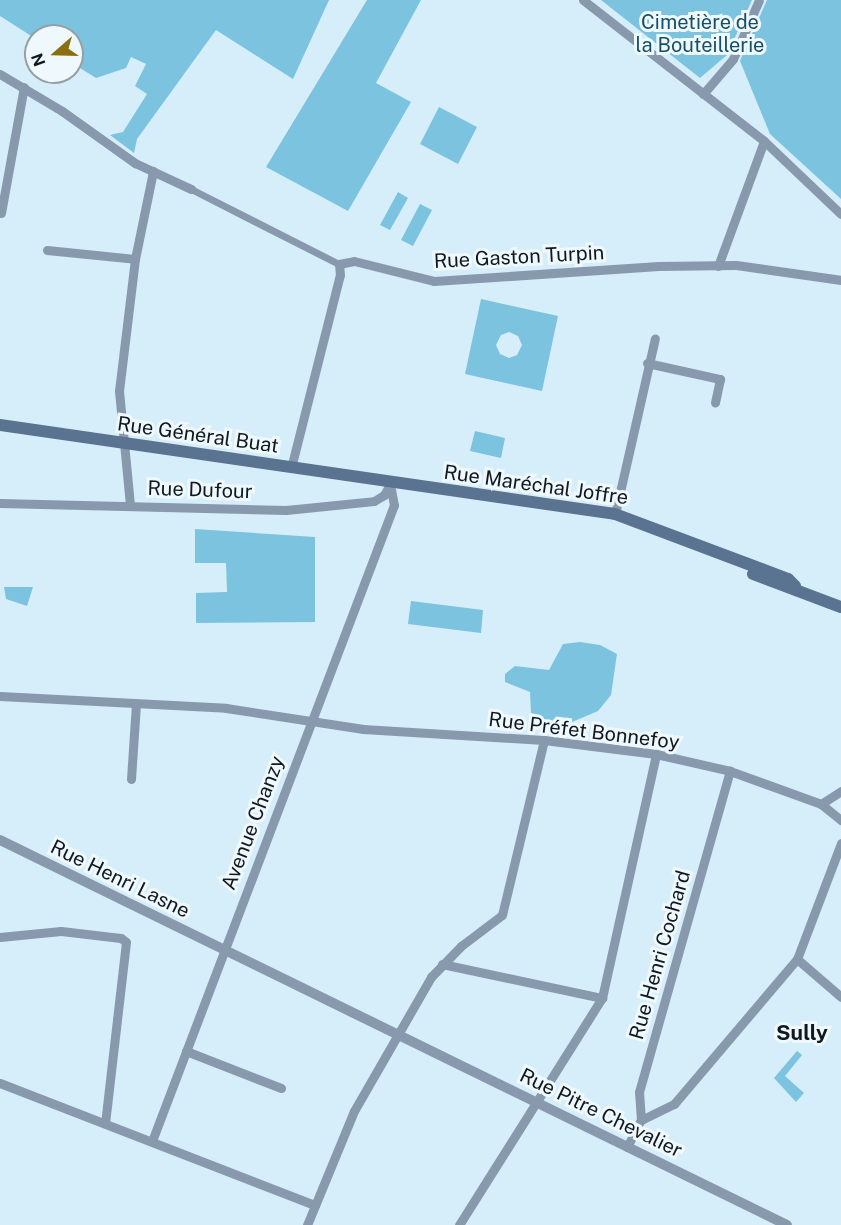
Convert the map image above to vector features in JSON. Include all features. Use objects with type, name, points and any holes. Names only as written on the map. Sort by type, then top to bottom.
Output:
[{"type":"main road","name":"Rue Général Buat","points":[[0,425],[291,468],[387,489]]},
{"type":"main road","name":"Rue Maréchal Joffre","points":[[387,489],[615,514],[645,522],[707,550],[788,579],[795,586],[840,604]]},
{"type":"street","points":[[583,0],[764,141],[841,214]]},
{"type":"street","points":[[703,94],[733,59],[759,0]]},
{"type":"street","name":"Rue Gaston Turpin","points":[[0,74],[24,87],[153,171],[339,264],[354,261],[434,281],[658,266],[718,266],[841,280]]},
{"type":"street","points":[[1,213],[24,87]]},
{"type":"street","points":[[718,266],[764,141]]},
{"type":"street","points":[[130,505],[118,391],[135,259],[153,171]]},
{"type":"street","points":[[47,250],[135,259]]},
{"type":"street","points":[[291,468],[340,275],[339,264]]},
{"type":"street","points":[[615,514],[655,338]]},
{"type":"street","points":[[648,363],[720,379],[715,402]]},
{"type":"street","name":"Rue Dufour","points":[[0,503],[286,510],[374,501],[387,489]]},
{"type":"street","name":"Avenue Chanzy","points":[[152,1141],[395,498],[387,489]]},
{"type":"street","name":"Rue Préfet Bonnefoy","points":[[0,696],[226,708],[310,722],[544,740],[656,754],[730,771],[821,804],[841,820]]},
{"type":"street","points":[[131,779],[136,704]]},
{"type":"street","points":[[307,1225],[354,1111],[442,964],[502,915],[544,740]]},
{"type":"street","points":[[459,1225],[602,998],[656,754]]},
{"type":"street","name":"Rue Henri Cochard","points":[[641,1120],[639,1092],[730,771]]},
{"type":"street","points":[[821,804],[841,791]]},
{"type":"street","name":"Rue Henri Lasne","points":[[0,840],[398,1034]]},
{"type":"street","points":[[627,1147],[641,1120],[674,1104],[797,959],[841,843]]},
{"type":"street","points":[[0,937],[61,931],[122,938],[126,942],[105,1122]]},
{"type":"street","points":[[797,959],[841,997]]},
{"type":"street","points":[[442,964],[602,998]]},
{"type":"street","name":"Rue Pitre Chevalier","points":[[398,1034],[787,1225]]},
{"type":"street","points":[[186,1051],[281,1088]]},
{"type":"street","points":[[0,1083],[315,1204]]},
{"type":"green space","points":[[0,0],[329,0],[293,79],[216,30],[137,139],[134,153],[110,135],[123,132],[147,94],[135,86],[146,64],[131,57],[126,68],[96,78],[84,70],[84,24],[24,24],[24,31],[0,16]]},
{"type":"green space","points":[[367,0],[421,0],[376,83],[411,102],[348,211],[266,167]]},
{"type":"green space","name":"Cimetière de la Bouteillerie","points":[[601,0],[752,0],[727,55],[700,78]]},
{"type":"green space","points":[[767,0],[841,0],[841,199],[770,134],[740,61]]},
{"type":"green space","points":[[439,107],[477,127],[458,164],[420,144]]},
{"type":"green space","points":[[398,192],[408,198],[390,230],[380,225]]},
{"type":"green space","points":[[420,204],[432,210],[413,246],[401,240]]},
{"type":"green space","points":[[481,299],[558,316],[542,391],[465,374]],"holes":[[[509,332],[518,336],[522,345],[517,355],[509,358],[500,354],[496,345],[501,335]]]},
{"type":"green space","points":[[475,431],[505,438],[501,458],[470,451]]},
{"type":"green space","points":[[195,529],[315,537],[315,622],[196,623],[196,593],[227,592],[226,563],[195,563]]},
{"type":"green space","points":[[4,587],[33,587],[27,606],[6,599]]},
{"type":"green space","points":[[411,601],[483,610],[481,633],[408,624]]},
{"type":"green space","points":[[580,642],[600,645],[617,654],[611,695],[598,711],[558,728],[531,713],[530,692],[505,682],[505,674],[515,666],[549,670],[563,644]]},
{"type":"green space","points":[[797,1051],[802,1055],[785,1076],[804,1093],[796,1102],[774,1078]]},
{"type":"district","name":"Sully","points":[[802,1033]]}]
